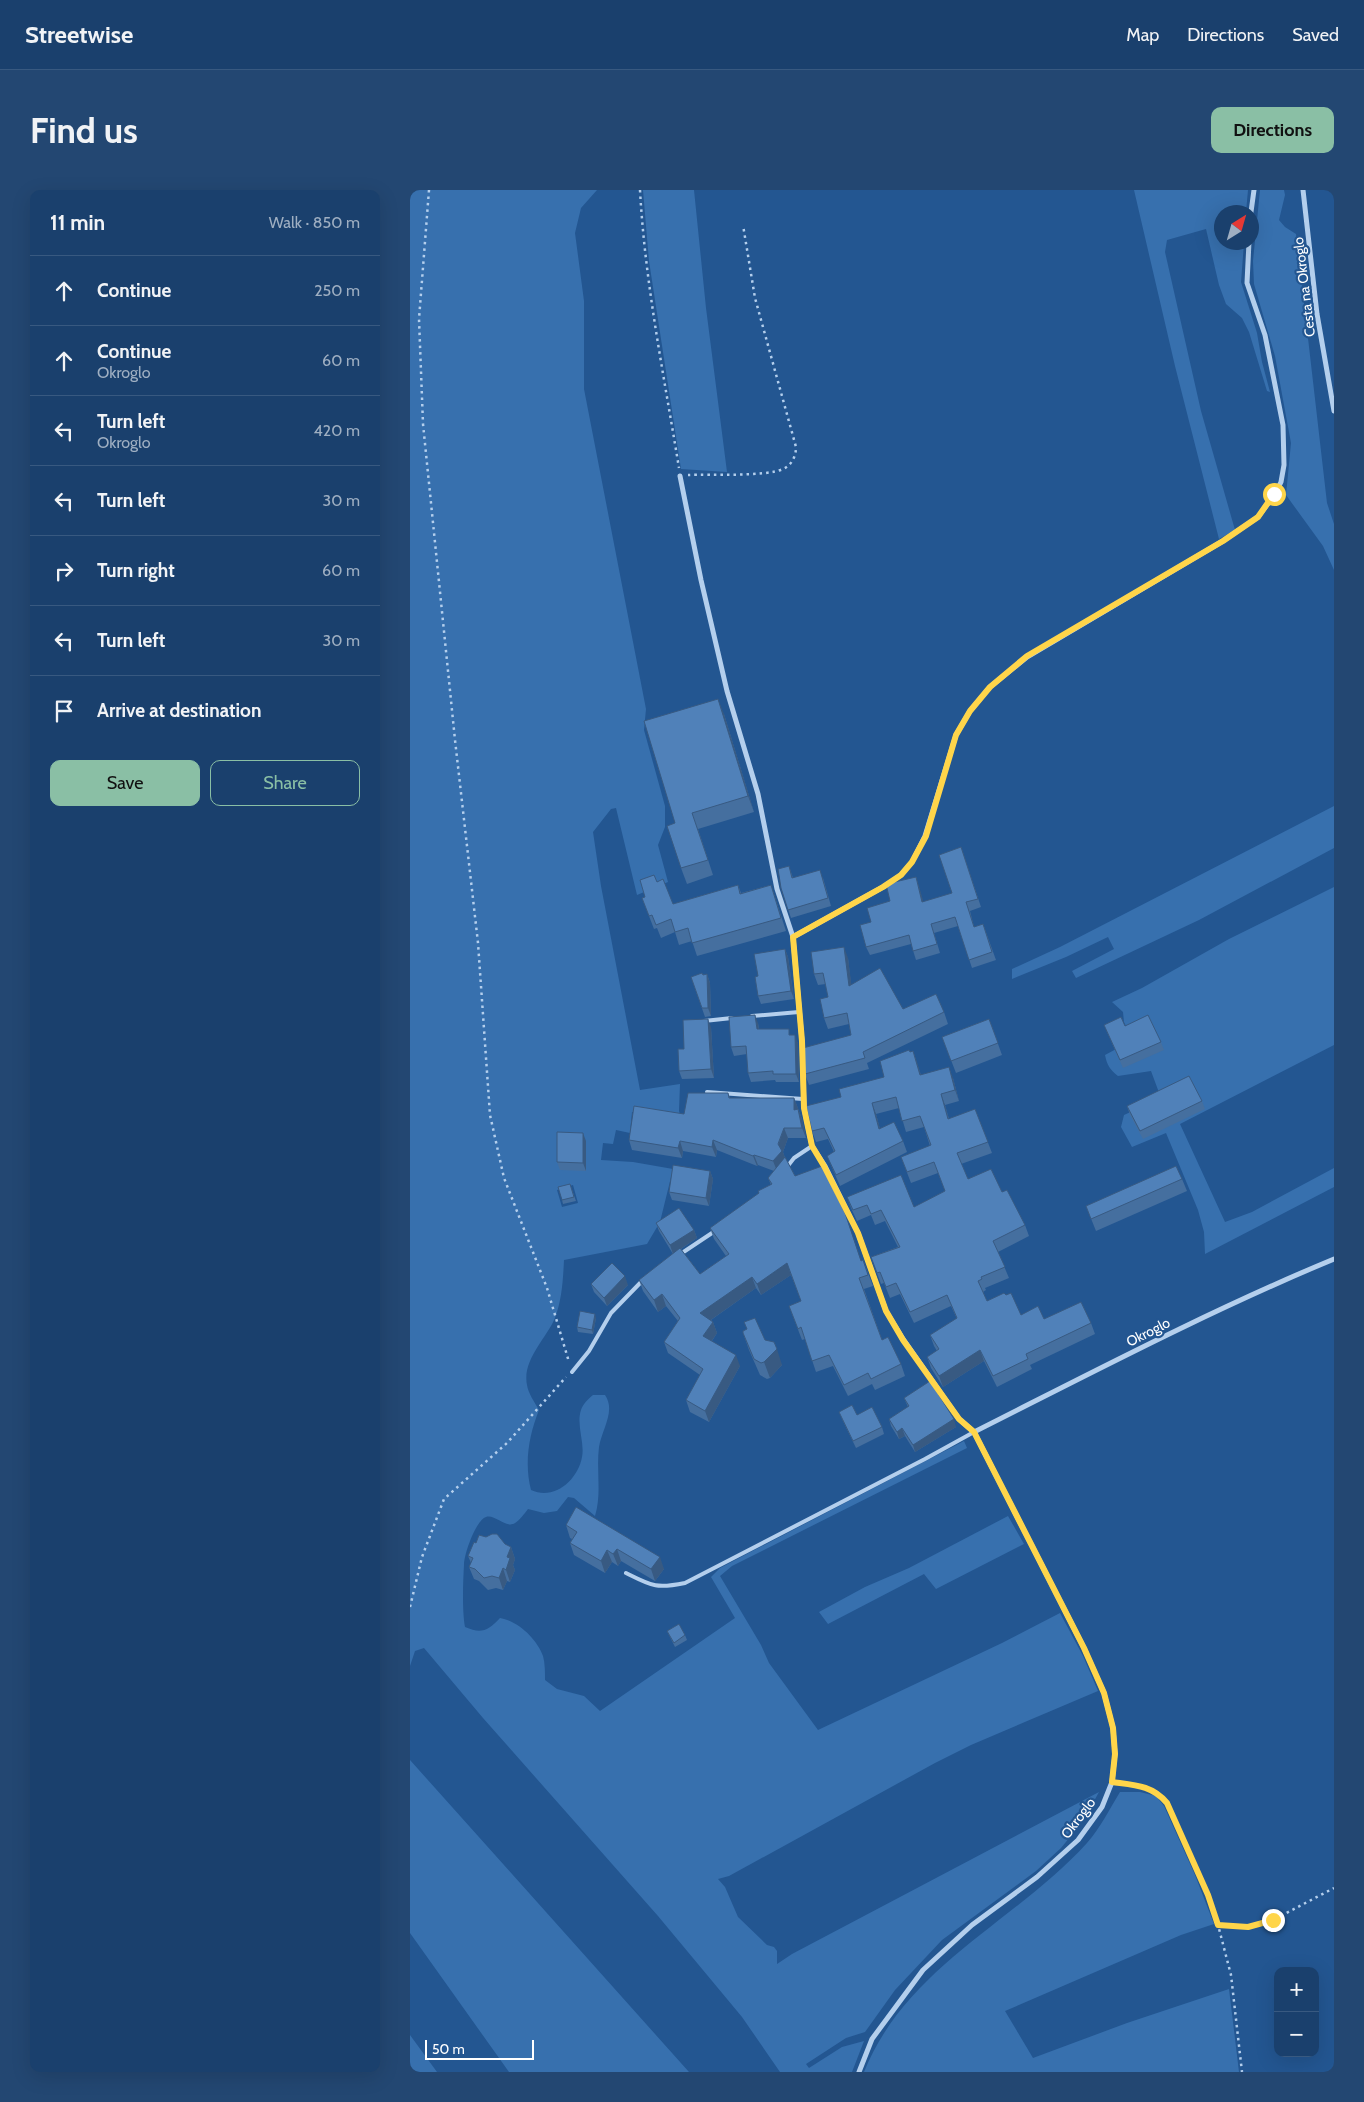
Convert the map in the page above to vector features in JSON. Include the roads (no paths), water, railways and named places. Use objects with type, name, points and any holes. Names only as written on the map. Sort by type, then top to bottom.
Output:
[{"type":"street","points":[[1253,205],[1254,190]]},
{"type":"street","name":"Cesta na Okroglo","points":[[1303,190],[1317,314],[1334,410]]},
{"type":"street","points":[[793,937],[883,887],[901,875],[912,862],[926,836],[956,735],[970,711],[990,687],[1027,656],[1223,541],[1258,517],[1274,494],[1281,482],[1284,466],[1283,424],[1265,335],[1247,283],[1249,250]]},
{"type":"street","name":"Okroglo","points":[[680,476],[701,580],[727,691],[758,794],[777,889],[793,937],[802,1041],[803,1099],[812,1146],[858,1233],[886,1311],[903,1340],[959,1419],[974,1432],[1076,1631],[1104,1693],[1113,1728],[1115,1754],[1112,1782],[1102,1807],[1078,1840],[1038,1877],[972,1925],[923,1970],[872,2038],[858,2072]]},
{"type":"street","name":"Okroglo","points":[[974,1432],[1263,1288],[1334,1259]]},
{"type":"lane","points":[[746,1017],[799,1012]]},
{"type":"lane","points":[[699,1021],[736,1018]]},
{"type":"lane","points":[[707,1092],[803,1099]]},
{"type":"lane","points":[[781,1173],[794,1158],[812,1146]]},
{"type":"lane","points":[[677,1256],[722,1226]]},
{"type":"lane","points":[[572,1372],[589,1351],[611,1313],[648,1276]]},
{"type":"lane","points":[[626,1573],[653,1586],[664,1587],[685,1583],[974,1432]]}]
